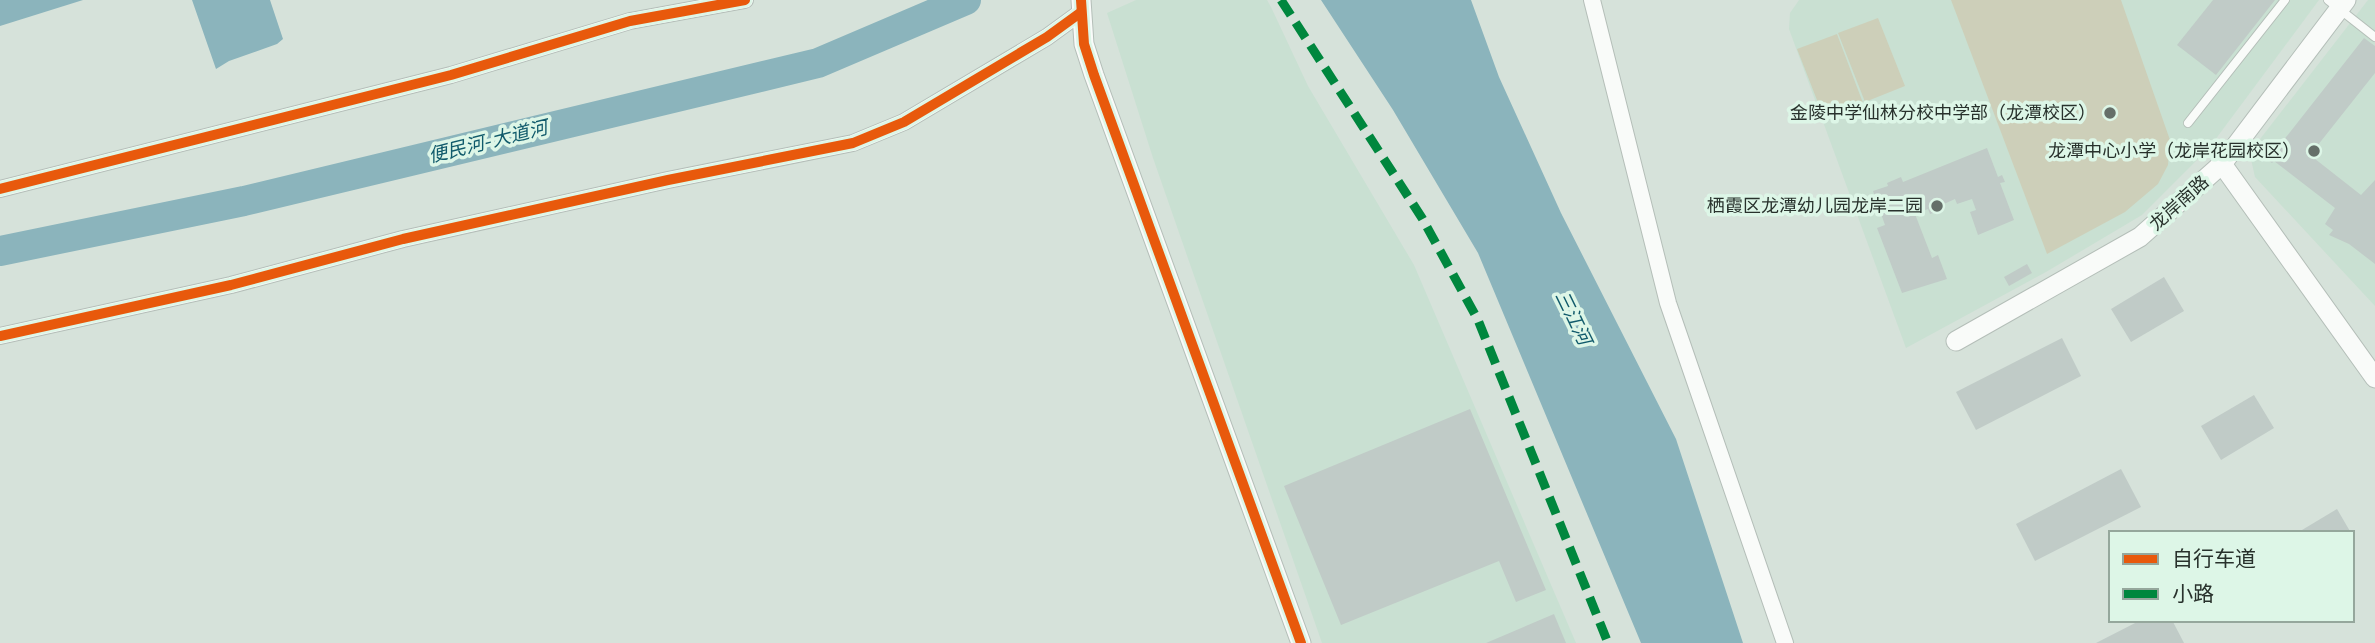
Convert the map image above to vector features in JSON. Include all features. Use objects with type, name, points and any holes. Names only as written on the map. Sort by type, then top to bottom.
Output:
[{"type":"street","points":[[0,189],[451,75],[630,21],[745,0]]},
{"type":"street","points":[[1592,0],[1668,303],[1785,643]]},
{"type":"street","name":"龙岸南路","points":[[1956,341],[2140,237],[2222,164],[2338,3]]},
{"type":"street","points":[[0,336],[231,285],[403,239],[668,180],[853,143],[904,122],[1047,37],[1080,6]]},
{"type":"street","points":[[1080,6],[1084,44],[1094,75],[1301,643]]},
{"type":"street","points":[[2222,164],[2375,378]]},
{"type":"lane","points":[[2189,123],[2285,0]]},
{"type":"lane","points":[[2338,3],[2375,37]]},
{"type":"shaded area","points":[[1136,0],[1267,0],[1308,86],[1414,265],[1576,643],[1322,643],[1153,158],[1107,13]]},
{"type":"shaded area","name":"金陵中学仙林分校中学部（龙潭校区）","points":[[1799,0],[2319,0],[2209,148],[2142,215],[2046,272],[1906,348],[1789,29],[1790,13]]},
{"type":"shaded area","points":[[1951,0],[2121,0],[2170,140],[2168,165],[2158,184],[2125,212],[2047,254]]},
{"type":"shaded area","name":"龙潭中心小学（龙岸花园校区）","points":[[2368,0],[2375,0],[2375,306],[2255,177],[2251,159],[2257,143]]},
{"type":"shaded area","points":[[1878,18],[1905,86],[1865,102],[1838,33]]},
{"type":"shaded area","points":[[1837,34],[1863,103],[1824,118],[1797,49]]},
{"type":"water","points":[[0,0],[83,0],[0,26]]},
{"type":"water","points":[[192,0],[270,0],[283,39],[277,44],[229,61],[216,69]]},
{"type":"water","name":"三江河","points":[[1321,0],[1471,0],[1499,77],[1561,213],[1676,439],[1743,643],[1641,643],[1478,253],[1393,110]]},
{"type":"building","points":[[2213,0],[2275,0],[2216,75],[2177,45]]},
{"type":"building","points":[[2364,38],[2375,46],[2375,73],[2310,155],[2361,195],[2375,180],[2375,264],[2349,244],[2329,235],[2333,230],[2325,224],[2335,208],[2274,161],[2272,163],[2268,160]]},
{"type":"building","points":[[1987,148],[1998,177],[2002,175],[2005,182],[2000,183],[2014,220],[1978,235],[1970,212],[1976,210],[1972,199],[1957,204],[1955,199],[1944,204],[1945,209],[1930,214],[1928,209],[1915,214],[1932,258],[1938,255],[1947,279],[1902,293],[1877,228],[1885,225],[1873,191],[1888,186],[1887,183],[1901,177],[1903,182]]},
{"type":"building","points":[[2027,264],[2032,273],[2009,286],[2004,277]]},
{"type":"building","points":[[2164,277],[2184,311],[2131,342],[2111,309]]},
{"type":"building","points":[[2062,338],[2081,376],[1976,430],[1956,392]]},
{"type":"building","points":[[2254,395],[2274,428],[2221,460],[2201,426]]},
{"type":"building","points":[[1470,409],[1546,590],[1516,602],[1499,561],[1341,625],[1284,486]]},
{"type":"building","points":[[2121,469],[2141,507],[2035,561],[2016,524]]},
{"type":"building","points":[[2337,509],[2350,531],[2300,531]]},
{"type":"building","points":[[1554,614],[1566,643],[1486,643]]},
{"type":"building","points":[[2137,622],[2173,622],[2184,643],[2096,643]]},
{"type":"waterway","name":"便民河-大道河","points":[[0,251],[244,201],[818,63],[966,0]]},
{"type":"marked path","points":[[1281,0],[1422,218],[1478,320],[1608,643]]},
{"type":"cycle path","points":[[0,189],[451,75],[630,21],[745,0]]},
{"type":"cycle path","points":[[1081,0],[1084,44],[1094,75],[1301,643]]},
{"type":"cycle path","points":[[0,336],[231,285],[403,239],[668,180],[853,143],[904,122],[1047,37],[1080,13]]},
{"type":"place","name":"金陵中学仙林分校中学部（龙潭校区）","points":[[2110,113]]},
{"type":"place","name":"龙潭中心小学（龙岸花园校区）","points":[[2314,151]]},
{"type":"place","name":"栖霞区龙潭幼儿园龙岸二园","points":[[1937,206]]}]
